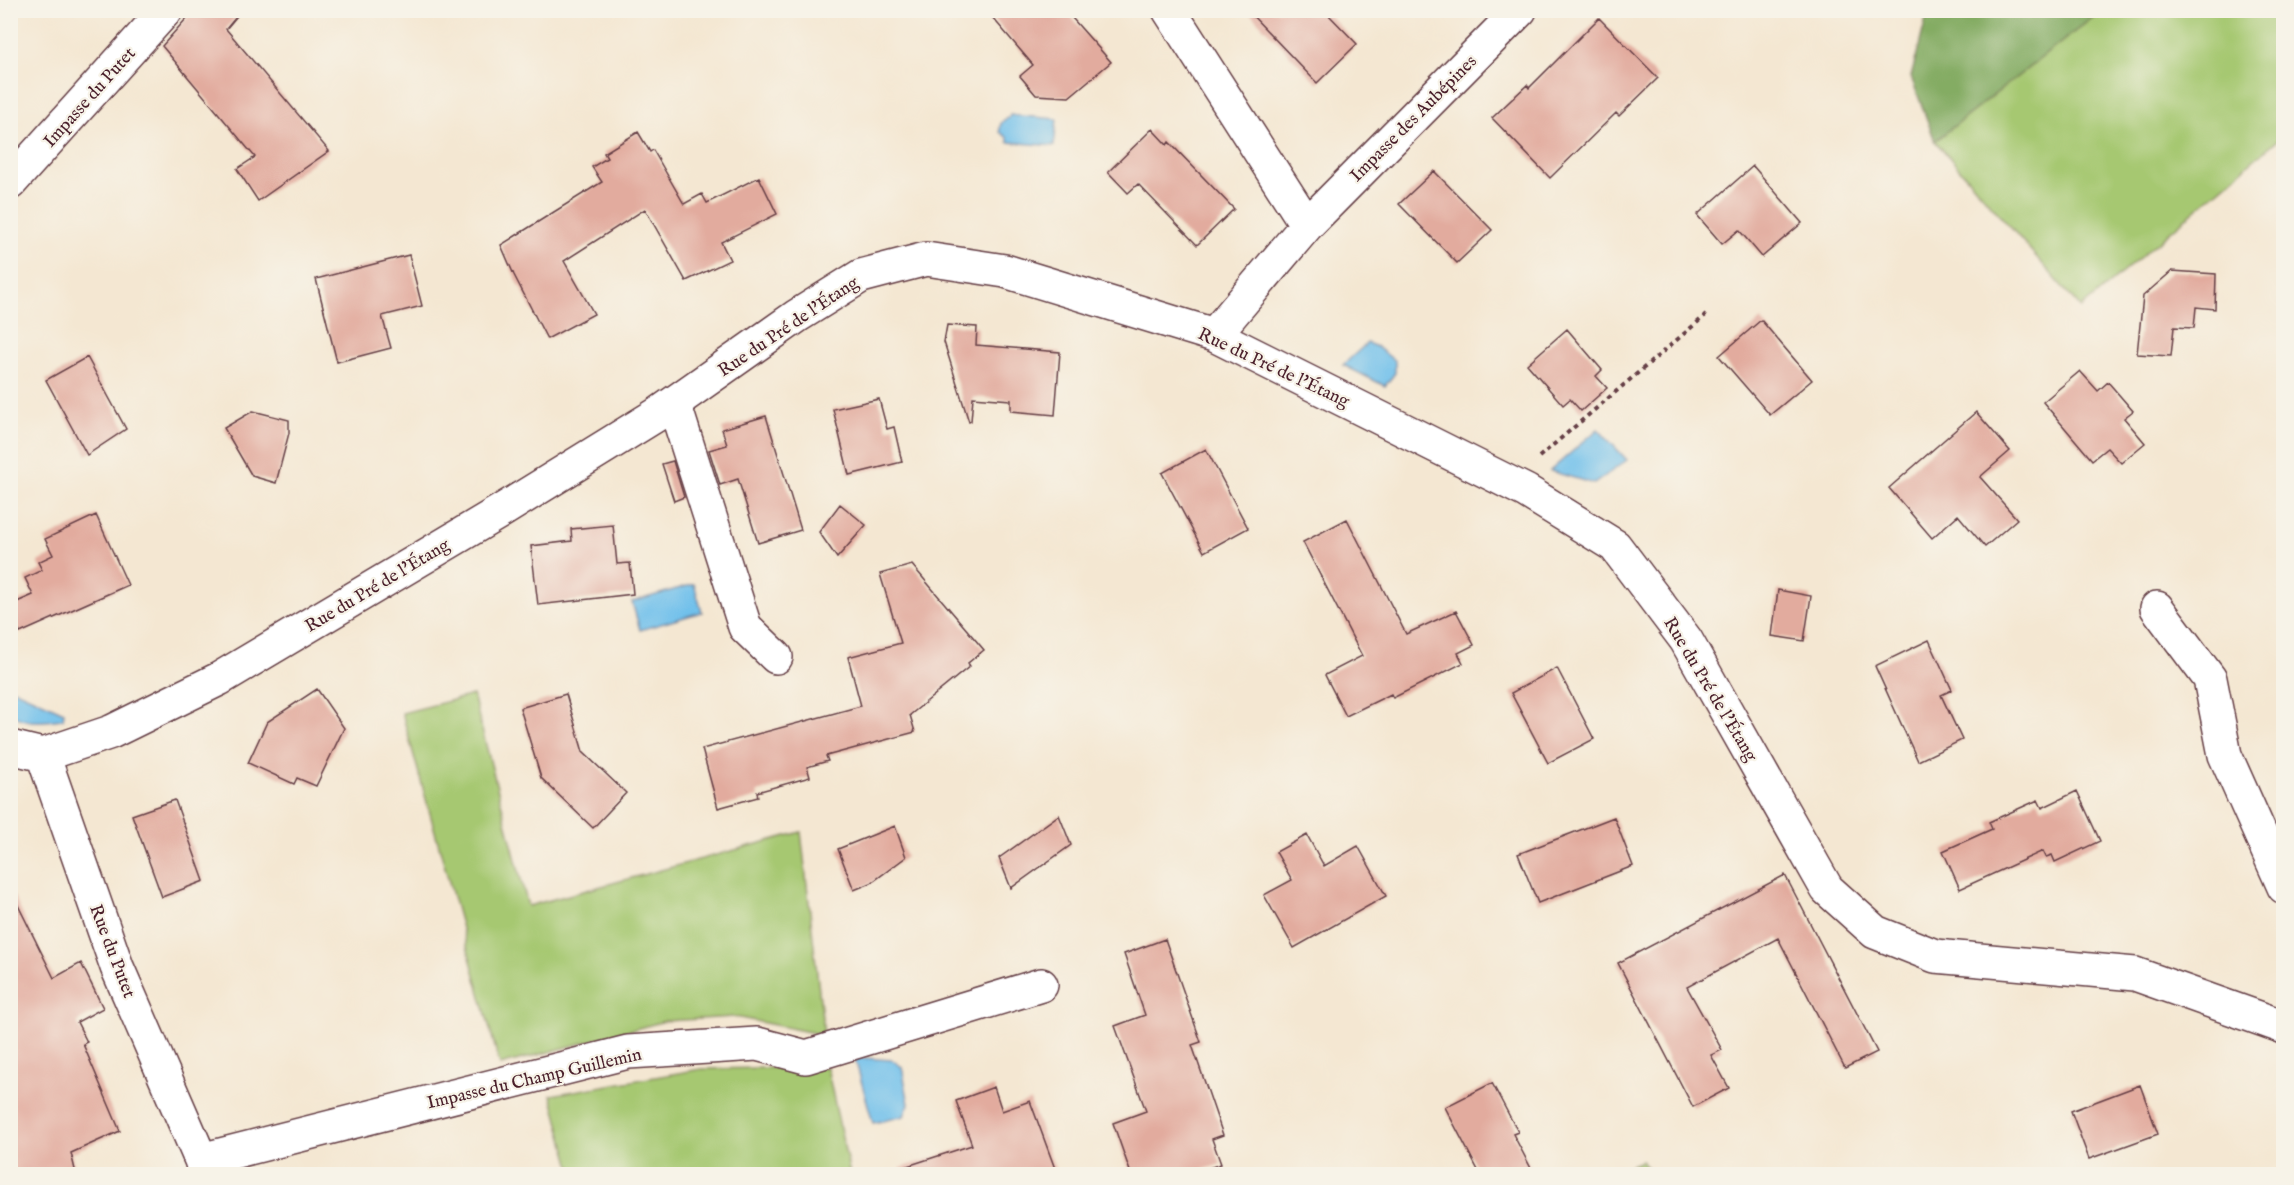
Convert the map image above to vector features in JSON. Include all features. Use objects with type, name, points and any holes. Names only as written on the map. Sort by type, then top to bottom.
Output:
[{"type":"street","name":"Impasse du Putet","points":[[10,183],[166,10]]},
{"type":"street","points":[[1169,10],[1307,225]]},
{"type":"street","name":"Impasse des Aubépines","points":[[1214,335],[1307,225],[1520,10]]},
{"type":"street","name":"Rue du Pré de l'Étang","points":[[43,755],[111,732],[219,679],[501,511],[674,403],[797,316],[861,276],[926,259],[1005,271],[1214,335],[1509,482],[1615,546],[1686,640],[1827,889],[1875,932],[1935,956],[2135,974],[2283,1027]]},
{"type":"street","points":[[674,403],[745,627],[776,657]]},
{"type":"street","points":[[2157,608],[2210,679],[2225,755],[2283,886]]},
{"type":"street","points":[[10,747],[43,755]]},
{"type":"street","name":"Rue du Putet","points":[[43,755],[117,967],[203,1167]]},
{"type":"street","name":"Impasse du Champ Guillemin","points":[[203,1167],[628,1052],[757,1044],[806,1058],[1041,985]]},
{"type":"path","points":[[1509,482],[1706,315]]},
{"type":"green space","points":[[1928,10],[2101,11],[1935,141],[1911,77]]},
{"type":"green space","points":[[2101,11],[2283,11],[2283,135],[2081,308],[1935,141]]},
{"type":"green space","points":[[473,695],[528,906],[801,832],[824,1035],[735,1017],[665,1021],[500,1065],[402,713]]},
{"type":"green space","points":[[827,1067],[850,1174],[573,1174],[551,1095],[701,1069]]},
{"type":"green space","points":[[1641,1161],[1654,1174],[1611,1174]]},
{"type":"water","points":[[1010,115],[1057,119],[1054,146],[1008,142],[1008,138],[1000,132],[1000,129],[1002,123]]},
{"type":"water","points":[[1367,343],[1377,347],[1395,361],[1395,373],[1385,386],[1343,365]]},
{"type":"water","points":[[1598,429],[1627,460],[1594,484],[1550,471]]},
{"type":"water","points":[[694,584],[702,612],[640,630],[632,602]]},
{"type":"water","points":[[11,688],[64,712],[63,719],[30,721],[11,714]]},
{"type":"water","points":[[855,1059],[892,1060],[902,1067],[909,1104],[904,1116],[873,1123]]},
{"type":"building","points":[[194,10],[242,10],[226,29],[329,151],[258,201],[237,169],[255,157],[162,46]]},
{"type":"building","points":[[986,10],[1065,10],[1111,62],[1069,97],[1036,95],[1020,76],[1033,65]]},
{"type":"building","points":[[1247,10],[1324,10],[1357,44],[1317,83]]},
{"type":"building","points":[[1599,18],[1658,78],[1619,116],[1616,113],[1550,178],[1492,118],[1527,85],[1529,88]]},
{"type":"building","points":[[1152,129],[1167,145],[1169,142],[1234,209],[1197,245],[1138,184],[1128,193],[1108,172]]},
{"type":"building","points":[[638,132],[650,152],[653,150],[684,204],[702,194],[707,203],[759,177],[777,214],[721,242],[730,260],[686,281],[645,209],[564,261],[594,314],[547,339],[501,245],[602,182],[592,167],[607,158],[604,153]]},
{"type":"building","points":[[1753,166],[1802,223],[1762,257],[1739,230],[1722,244],[1697,215]]},
{"type":"building","points":[[1434,171],[1492,230],[1457,263],[1399,204]]},
{"type":"building","points":[[409,255],[422,306],[382,316],[391,348],[337,362],[316,279]]},
{"type":"building","points":[[2172,271],[2216,274],[2215,309],[2196,307],[2194,328],[2174,327],[2171,356],[2137,354],[2143,296]]},
{"type":"building","points":[[1761,320],[1812,380],[1770,415],[1719,356]]},
{"type":"building","points":[[947,325],[977,327],[976,345],[1060,352],[1055,415],[1011,411],[1011,400],[973,397],[971,421],[969,422],[944,342]]},
{"type":"building","points":[[1567,329],[1602,370],[1596,376],[1607,388],[1581,411],[1570,399],[1563,405],[1527,364]]},
{"type":"building","points":[[87,357],[126,429],[87,455],[46,380]]},
{"type":"building","points":[[2080,371],[2098,391],[2108,382],[2133,411],[2124,418],[2145,443],[2121,463],[2107,448],[2092,460],[2043,402]]},
{"type":"building","points":[[879,399],[887,429],[894,427],[902,462],[849,475],[833,409]]},
{"type":"building","points":[[253,411],[289,420],[289,433],[276,483],[252,476],[224,428]]},
{"type":"building","points":[[1976,412],[2010,451],[1980,477],[2017,519],[1985,547],[1958,515],[1932,538],[1889,488]]},
{"type":"building","points":[[766,416],[801,530],[758,543],[738,479],[720,485],[709,450],[727,445],[722,429]]},
{"type":"building","points":[[1206,449],[1248,528],[1204,552],[1162,473]]},
{"type":"building","points":[[673,461],[684,497],[674,501],[662,464]]},
{"type":"building","points":[[840,504],[866,525],[837,558],[819,532]]},
{"type":"building","points":[[96,515],[128,585],[20,633],[10,612],[10,605],[33,595],[25,578],[42,570],[38,562],[53,555],[45,539]]},
{"type":"building","points":[[1347,519],[1406,634],[1456,611],[1474,645],[1458,653],[1463,663],[1393,698],[1391,694],[1346,716],[1325,675],[1362,656],[1303,542]]},
{"type":"building","points":[[613,525],[617,564],[630,563],[633,594],[538,605],[531,546],[572,541],[571,529]]},
{"type":"building","points":[[912,565],[984,650],[968,663],[970,666],[910,715],[915,732],[826,756],[828,761],[807,767],[810,777],[757,792],[758,797],[718,808],[702,749],[861,706],[848,657],[901,643],[880,574]]},
{"type":"building","points":[[1778,590],[1811,596],[1804,641],[1772,636]]},
{"type":"building","points":[[1929,640],[1952,690],[1941,695],[1962,740],[1918,761],[1875,666]]},
{"type":"building","points":[[1557,668],[1594,739],[1548,763],[1511,693]]},
{"type":"building","points":[[317,689],[344,728],[316,786],[297,778],[294,784],[248,763],[267,722]]},
{"type":"building","points":[[566,694],[583,752],[626,793],[593,828],[541,778],[520,708]]},
{"type":"building","points":[[2077,791],[2100,841],[2055,862],[2052,855],[2046,857],[2043,851],[1960,889],[1943,851],[1992,829],[1989,822],[2038,800],[2042,808]]},
{"type":"building","points":[[175,800],[204,881],[162,897],[132,815]]},
{"type":"building","points":[[1059,815],[1071,845],[1011,888],[999,858]]},
{"type":"building","points":[[1614,817],[1633,866],[1538,903],[1518,854]]},
{"type":"building","points":[[895,826],[906,857],[871,883],[854,890],[838,849]]},
{"type":"building","points":[[1307,835],[1324,866],[1358,846],[1386,896],[1294,948],[1264,895],[1292,880],[1276,852]]},
{"type":"building","points":[[1785,875],[1877,1052],[1845,1068],[1778,938],[1687,987],[1722,1050],[1711,1055],[1729,1088],[1693,1107],[1618,963]]},
{"type":"building","points":[[10,889],[54,978],[81,963],[103,1008],[77,1022],[87,1042],[83,1044],[120,1131],[71,1153],[76,1174],[10,1174]]},
{"type":"building","points":[[1165,939],[1201,1042],[1192,1045],[1223,1135],[1212,1139],[1221,1164],[1190,1174],[1131,1174],[1113,1123],[1146,1111],[1115,1026],[1145,1015],[1124,954]]},
{"type":"building","points":[[1492,1083],[1518,1132],[1513,1134],[1534,1174],[1480,1174],[1445,1107]]},
{"type":"building","points":[[2140,1085],[2158,1134],[2089,1159],[2071,1111]]},
{"type":"building","points":[[994,1087],[1002,1111],[1030,1101],[1057,1174],[902,1174],[901,1168],[972,1145],[956,1101]]}]
